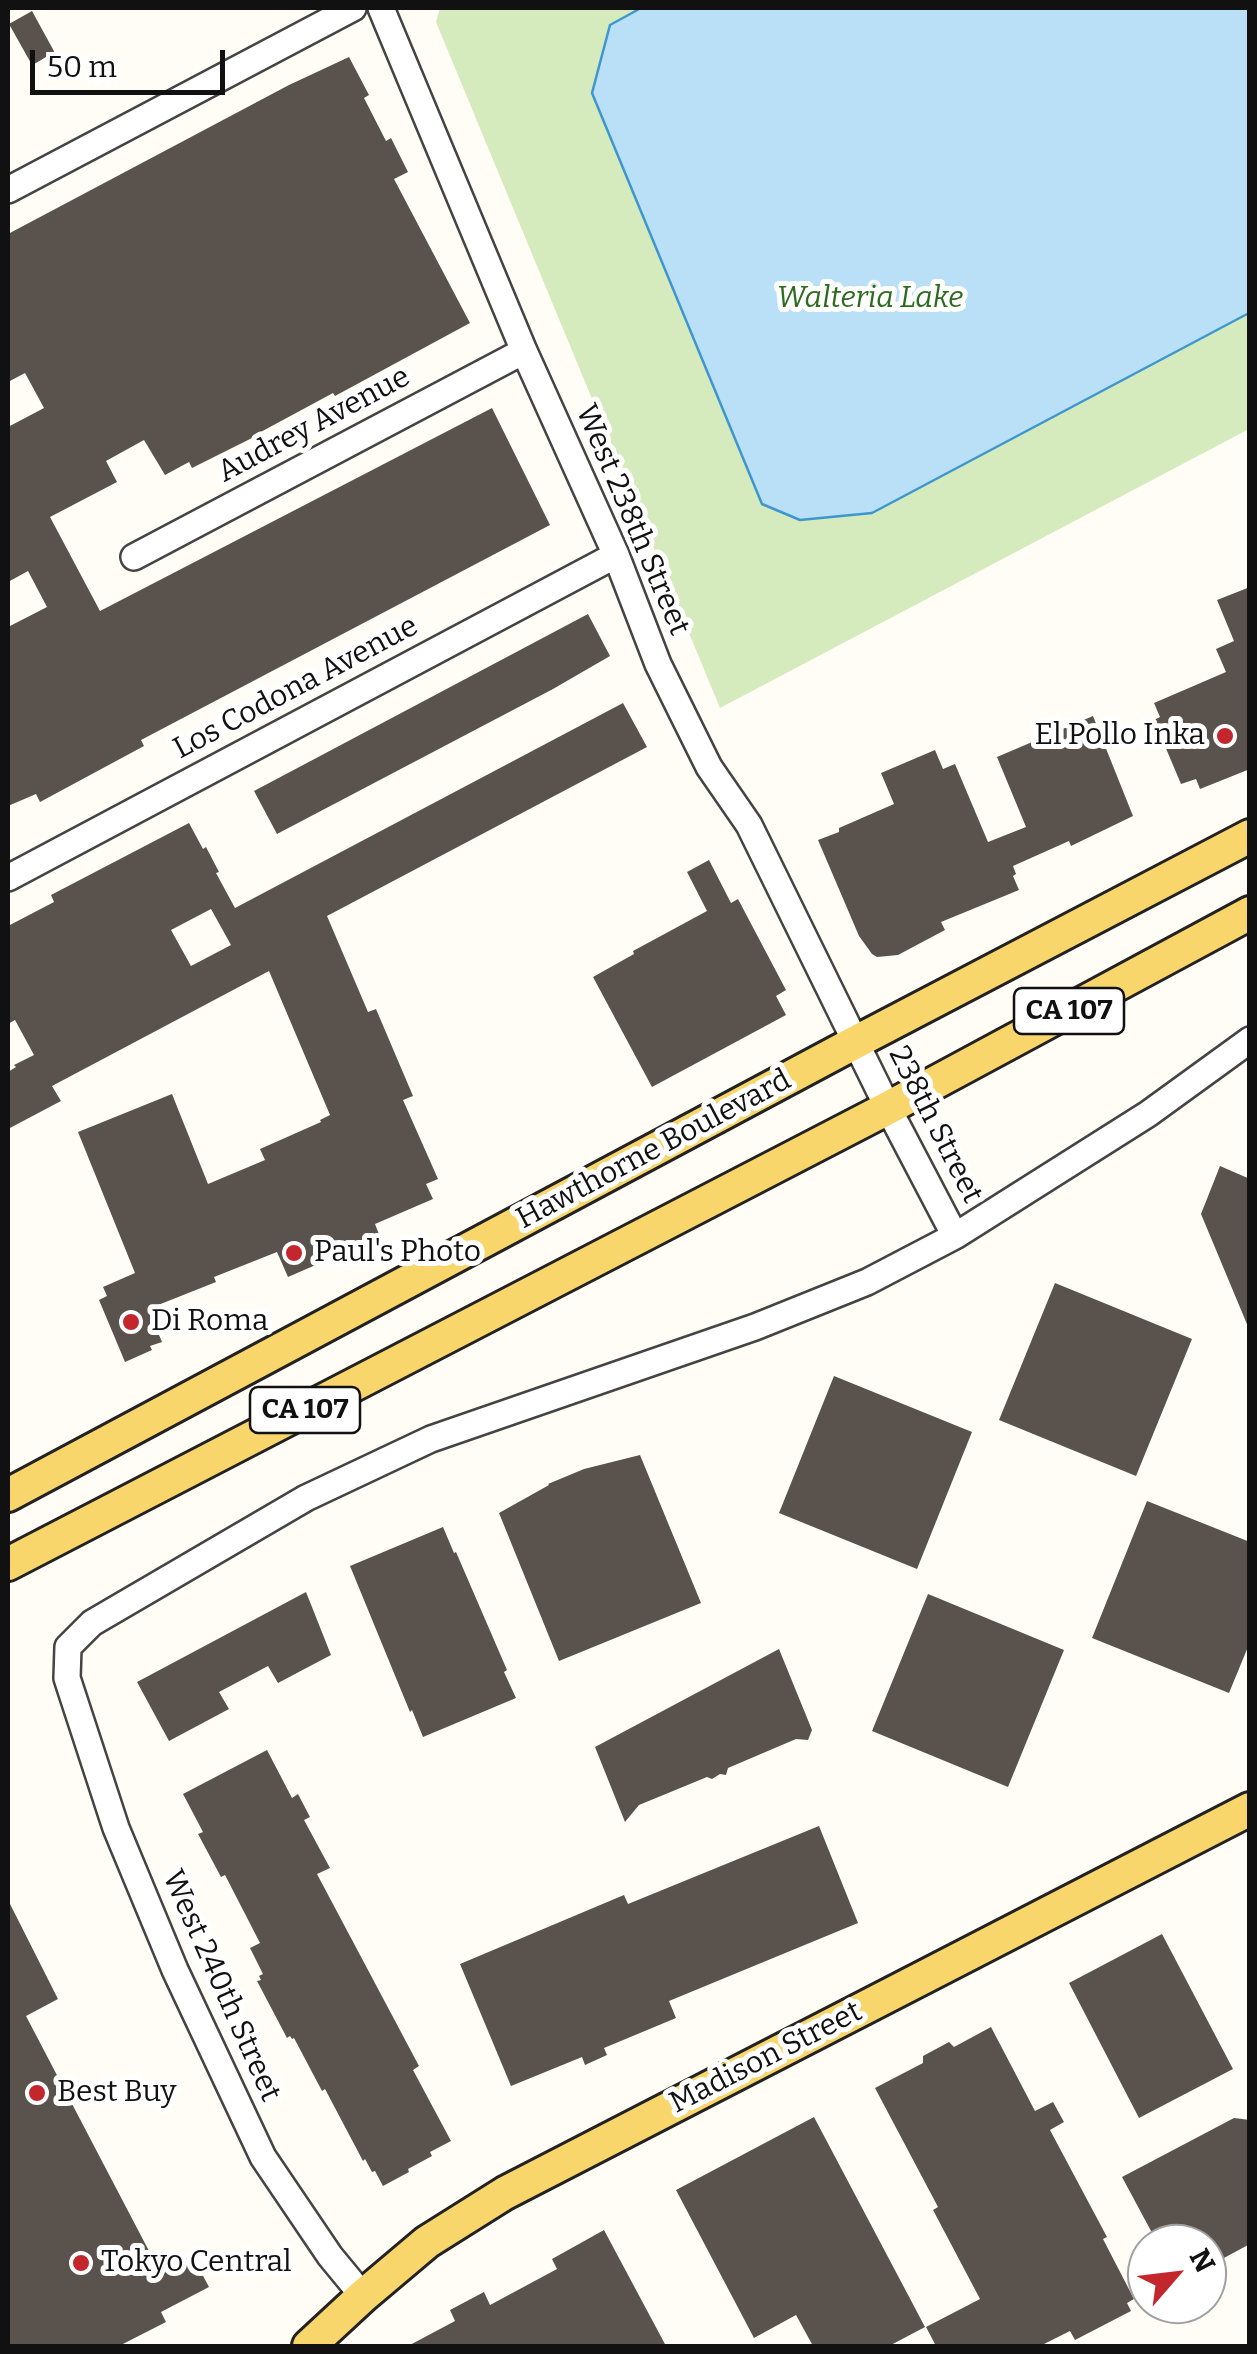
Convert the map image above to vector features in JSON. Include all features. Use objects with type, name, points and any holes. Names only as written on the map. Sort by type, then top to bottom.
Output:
[{"type":"main road","name":"Hawthorne Boulevard","points":[[8,1494],[1250,836]]},
{"type":"main road","name":"CA 107","points":[[8,1564],[888,1108],[1250,913]]},
{"type":"main road","name":"Madison Street","points":[[309,2346],[428,2242],[504,2193],[1250,1809]]},
{"type":"street","points":[[8,190],[353,8]]},
{"type":"street","name":"West 238th Street","points":[[382,8],[524,350],[616,555],[658,664],[709,768],[749,825],[856,1042]]},
{"type":"street","name":"Audrey Avenue","points":[[134,558],[524,350]]},
{"type":"street","name":"Los Codona Avenue","points":[[8,878],[616,555]]},
{"type":"street","points":[[955,1236],[1148,1114],[1250,1040]]},
{"type":"street","name":"238th Street","points":[[856,1042],[955,1236]]},
{"type":"street","name":"West 240th Street","points":[[363,2296],[330,2256],[262,2157],[175,1970],[116,1828],[67,1678],[68,1647],[92,1623],[306,1498],[431,1439],[755,1327],[851,1289],[955,1236]]},
{"type":"green space","name":"Walteria Lake","points":[[440,8],[1249,8],[1249,429],[720,708],[436,22]]},
{"type":"water","name":"Walteria Lake","points":[[641,8],[1249,8],[1249,313],[872,513],[800,520],[762,504],[592,93],[610,25]]},
{"type":"building","points":[[32,11],[55,53],[32,65],[9,24]]},
{"type":"building","points":[[349,57],[386,141],[391,138],[408,172],[394,179],[470,323],[192,468],[189,462],[165,475],[144,440],[106,461],[117,482],[50,517],[100,611],[492,408],[550,525],[141,740],[144,746],[40,802],[36,794],[8,806],[8,627],[47,607],[28,571],[8,582],[8,427],[44,408],[25,373],[8,382],[8,234]]},
{"type":"building","points":[[1250,587],[1250,769],[1200,789],[1196,779],[1181,784],[1154,720],[1160,717],[1154,703],[1226,672],[1216,649],[1234,641],[1217,600]]},
{"type":"building","points":[[588,614],[610,656],[277,834],[254,791]]},
{"type":"building","points":[[623,703],[647,747],[327,916],[368,1012],[376,1009],[413,1096],[403,1100],[438,1179],[426,1184],[433,1199],[375,1224],[380,1237],[288,1277],[277,1252],[148,1309],[162,1342],[125,1362],[99,1300],[107,1296],[103,1287],[135,1273],[78,1132],[172,1094],[208,1184],[265,1160],[260,1149],[330,1115],[269,971],[52,1086],[61,1101],[8,1129],[8,1072],[34,1055],[15,1020],[8,1024],[8,926],[54,902],[51,895],[189,823],[203,849],[206,847],[235,908]],"holes":[[[211,909],[231,945],[191,966],[171,930]]]},
{"type":"building","points":[[1093,716],[1133,816],[1071,846],[1069,841],[1013,866],[1019,890],[941,922],[945,930],[898,955],[872,954],[859,936],[818,840],[894,804],[881,773],[935,750],[943,769],[955,764],[988,842],[1026,827],[997,757]]},
{"type":"building","points":[[709,860],[731,903],[738,899],[786,990],[776,996],[786,1015],[652,1087],[593,977],[707,911],[687,872]]},
{"type":"building","points":[[1220,1166],[1250,1179],[1249,1329],[1201,1214]]},
{"type":"building","points":[[1055,1283],[1192,1339],[1136,1476],[999,1420]]},
{"type":"building","points":[[834,1376],[972,1432],[917,1569],[779,1513]]},
{"type":"building","points":[[640,1455],[701,1603],[559,1661],[499,1513],[548,1484],[584,1469]]},
{"type":"building","points":[[1147,1501],[1250,1542],[1250,1642],[1229,1693],[1092,1638]]},
{"type":"building","points":[[443,1527],[516,1698],[423,1737],[350,1566]]},
{"type":"building","points":[[306,1592],[331,1655],[278,1683],[268,1666],[219,1692],[229,1709],[169,1741],[137,1682]]},
{"type":"building","points":[[928,1594],[1064,1650],[1008,1787],[872,1731]]},
{"type":"building","points":[[779,1649],[812,1730],[808,1740],[796,1739],[728,1768],[726,1775],[707,1777],[639,1805],[625,1822],[595,1747]]},
{"type":"building","points":[[267,1750],[292,1798],[298,1794],[310,1817],[304,1820],[330,1868],[317,1874],[419,2066],[413,2070],[451,2141],[383,2186],[375,2171],[363,2161],[294,2038],[287,2038],[257,1981],[263,1974],[250,1948],[260,1943],[225,1875],[221,1877],[198,1834],[203,1832],[183,1794]]},
{"type":"building","points":[[819,1826],[858,1923],[669,2001],[676,2018],[604,2048],[607,2055],[585,2065],[582,2057],[511,2086],[460,1964],[624,1895],[628,1904]]},
{"type":"building","name":"Tokyo Central","points":[[8,1900],[58,1999],[26,2016],[160,2272],[192,2255],[209,2287],[161,2312],[166,2322],[119,2346],[8,2346]]},
{"type":"building","points":[[1162,1934],[1233,2069],[1139,2118],[1069,1983]]},
{"type":"building","points":[[991,2027],[1035,2111],[1053,2102],[1064,2122],[1050,2130],[1107,2237],[1103,2239],[1127,2285],[1127,2313],[1075,2340],[1070,2331],[1040,2346],[936,2346],[926,2327],[980,2299],[933,2210],[938,2207],[875,2088],[923,2063],[923,2056],[949,2042],[954,2047]]},
{"type":"building","points":[[814,2117],[925,2327],[889,2346],[813,2346],[796,2315],[754,2338],[676,2190]]},
{"type":"building","points":[[1234,2118],[1250,2120],[1250,2244],[1227,2256],[1227,2224],[1147,2224],[1122,2177]]},
{"type":"building","points":[[604,2230],[666,2346],[408,2346],[455,2321],[450,2310],[484,2292],[490,2305],[557,2269],[552,2259]]},
{"type":"place","name":"El Pollo Inka","points":[[1225,736]]},
{"type":"place","name":"Paul's Photo","points":[[294,1253]]},
{"type":"place","name":"Di Roma","points":[[131,1322]]},
{"type":"place","name":"Best Buy","points":[[37,2093]]},
{"type":"place","name":"Tokyo Central","points":[[81,2263]]}]
